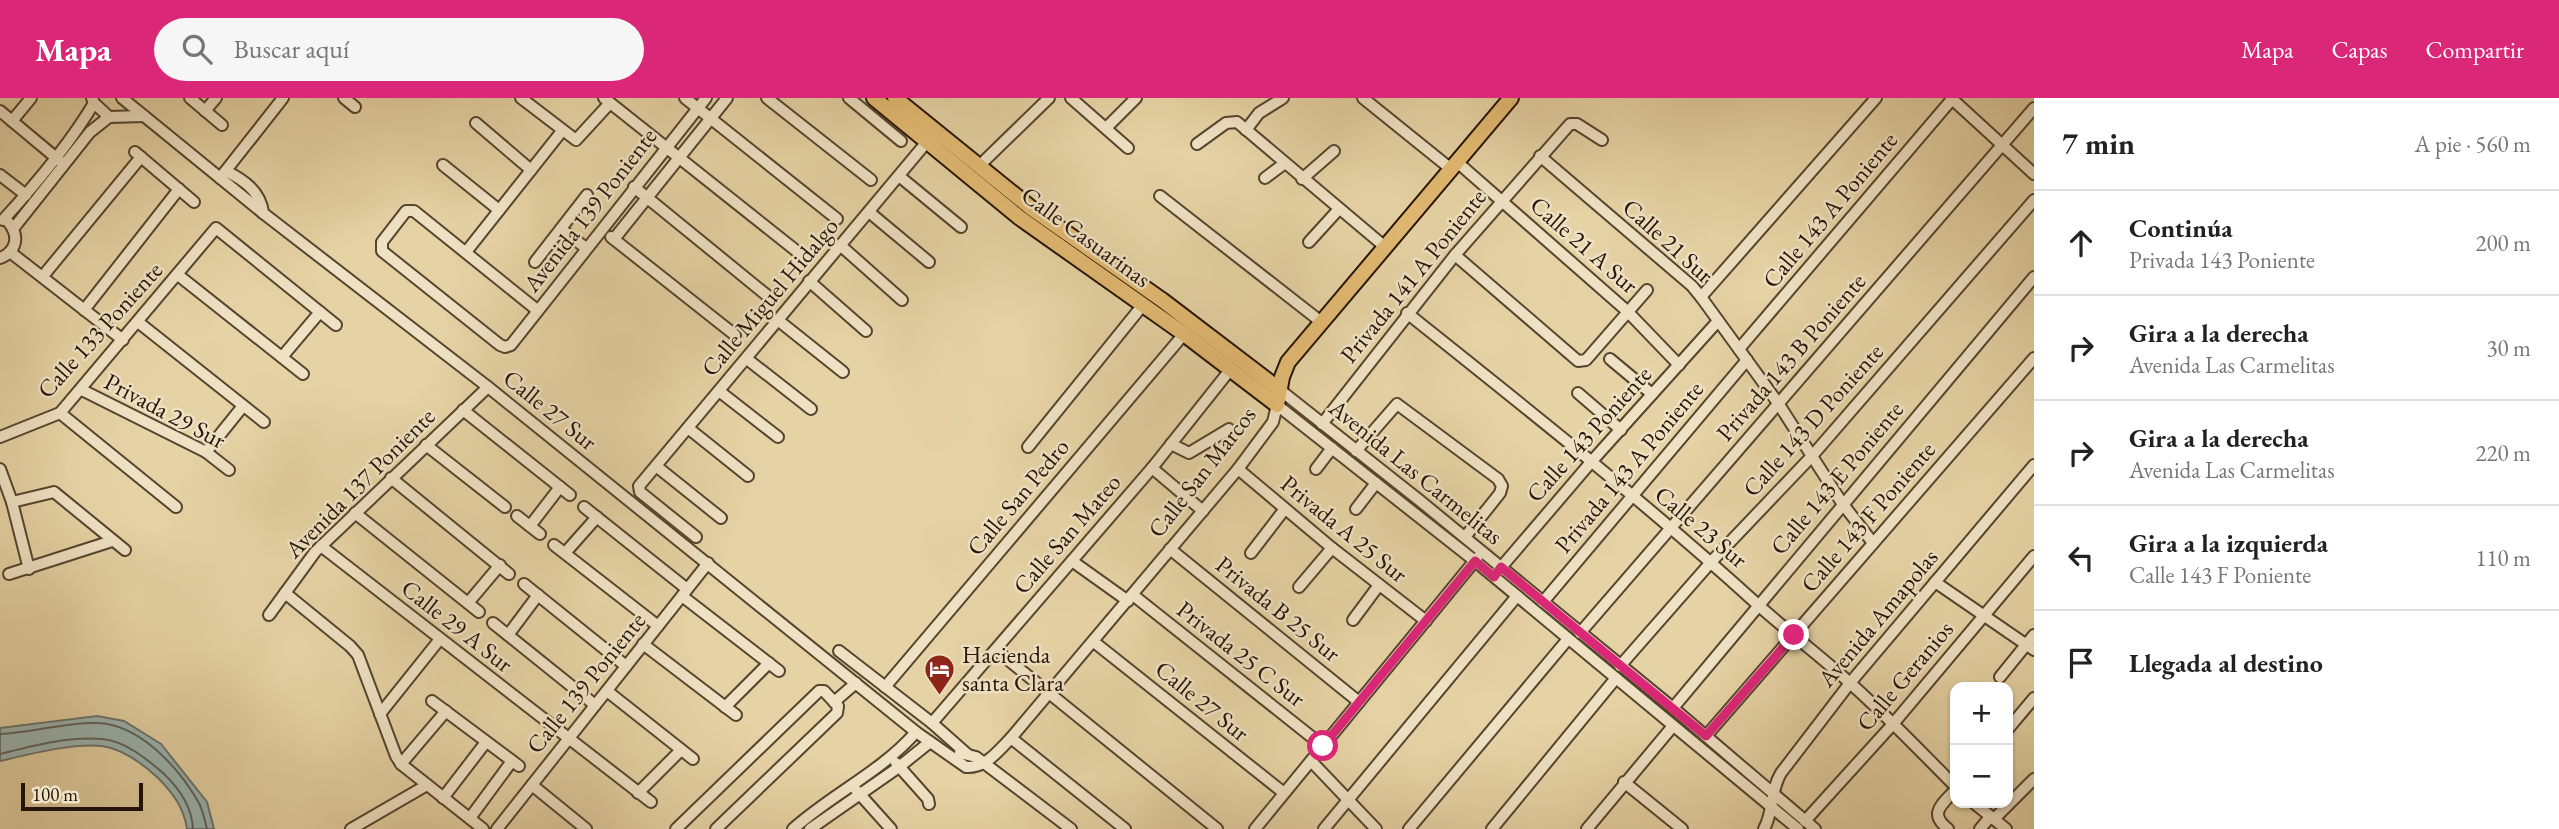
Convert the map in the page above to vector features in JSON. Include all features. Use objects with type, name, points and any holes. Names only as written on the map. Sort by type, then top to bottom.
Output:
[{"type":"main road","name":"Calle Casuarinas","points":[[874,98],[979,166],[1031,208],[1162,300],[1278,398]]},
{"type":"main road","name":"Calle Casuarinas","points":[[895,98],[931,137],[1020,218],[1184,334],[1230,370],[1278,398]]},
{"type":"main road","name":"Calle San Marcos","points":[[1278,398],[1288,362],[1511,98]]},
{"type":"street","points":[[12,121],[31,98]]},
{"type":"street","name":"Calle 27 Sur","points":[[122,98],[227,177],[263,213],[488,387],[916,732],[966,767],[985,764]]},
{"type":"street","points":[[190,98],[222,125]]},
{"type":"street","points":[[205,111],[216,98]]},
{"type":"street","points":[[227,177],[242,151],[283,98]]},
{"type":"street","points":[[344,98],[355,107]]},
{"type":"street","points":[[522,98],[572,139],[580,139],[607,100],[804,257]]},
{"type":"street","points":[[685,98],[838,219]]},
{"type":"street","name":"Avenida 139 Poniente","points":[[466,253],[410,209],[382,242],[382,251],[500,345],[511,345],[706,98]]},
{"type":"street","name":"Avenida 139 Poniente","points":[[614,239],[727,98]]},
{"type":"street","points":[[767,98],[871,180]]},
{"type":"street","points":[[849,98],[901,141]]},
{"type":"street","points":[[979,166],[1049,98]]},
{"type":"street","points":[[1071,98],[1128,148]]},
{"type":"street","points":[[1106,128],[1136,98]]},
{"type":"street","points":[[1246,131],[1259,113],[1283,98]]},
{"type":"street","name":"Calle 21 A Sur","points":[[1363,98],[1501,200],[1627,311],[1679,365]]},
{"type":"street","points":[[1701,297],[1876,98]]},
{"type":"street","points":[[1952,98],[2034,174]]},
{"type":"street","name":"Calle 143 A Poniente","points":[[1739,349],[1952,98]]},
{"type":"street","points":[[13,229],[60,161],[93,101],[108,117]]},
{"type":"street","name":"Privada 143 B Poniente","points":[[1580,633],[2034,108]]},
{"type":"street","points":[[0,111],[60,161]]},
{"type":"street","points":[[123,340],[43,276],[5,255],[16,241],[13,229],[2,220],[108,117],[144,116]]},
{"type":"street","points":[[1197,144],[1231,121],[1384,246]]},
{"type":"street","points":[[476,123],[531,170]]},
{"type":"street","name":"Privada 141 A Poniente","points":[[1322,424],[1407,313],[1540,156],[1573,123],[1602,140]]},
{"type":"street","points":[[537,310],[466,253],[562,131]]},
{"type":"street","name":"Calle Miguel Hidalgo","points":[[696,537],[638,489],[931,137]]},
{"type":"street","points":[[1302,179],[1334,151]]},
{"type":"street","points":[[43,276],[138,155],[194,202]]},
{"type":"street","name":"Calle 21 Sur","points":[[1540,156],[1692,286],[1778,403],[1842,503],[1872,543]]},
{"type":"street","points":[[1265,178],[1285,163]]},
{"type":"street","points":[[443,165],[499,210]]},
{"type":"street","points":[[0,174],[26,195]]},
{"type":"street","points":[[899,176],[961,228]]},
{"type":"street","points":[[634,187],[769,296]]},
{"type":"street","points":[[84,310],[179,189]]},
{"type":"street","points":[[535,262],[587,195]]},
{"type":"street","points":[[1160,196],[1320,321]]},
{"type":"street","name":"Calle 143 D Poniente","points":[[1620,666],[1712,561],[1812,456],[2034,200]]},
{"type":"street","points":[[1309,242],[1339,209]]},
{"type":"street","points":[[869,212],[929,262]]},
{"type":"street","name":"Calle 133 Poniente","points":[[0,437],[60,413],[216,228],[320,312]]},
{"type":"street","points":[[601,228],[736,335]]},
{"type":"street","points":[[561,229],[586,247]]},
{"type":"street","points":[[840,245],[902,300]]},
{"type":"street","points":[[1455,255],[1582,362],[1647,289]]},
{"type":"street","points":[[178,275],[303,374]]},
{"type":"street","name":"Calle 143 E Poniente","points":[[1673,708],[2034,277]]},
{"type":"street","points":[[809,281],[866,331]]},
{"type":"street","points":[[1028,447],[1142,306]]},
{"type":"street","points":[[282,357],[320,312],[336,325]]},
{"type":"street","name":"Calle 23 Sur","points":[[1407,313],[1712,561],[1850,683],[1950,783]]},
{"type":"street","points":[[779,321],[843,372]]},
{"type":"street","name":"Calle 143 Poniente","points":[[1497,572],[1718,321]]},
{"type":"street","points":[[138,322],[264,422]]},
{"type":"street","name":"Calle San Pedro","points":[[885,687],[1184,334]]},
{"type":"street","name":"Calle 143 F Poniente","points":[[1706,736],[2034,358]]},
{"type":"street","points":[[747,359],[811,409]]},
{"type":"street","points":[[1610,359],[1652,394]]},
{"type":"street","name":"Privada 143 A Poniente","points":[[1543,602],[1747,360]]},
{"type":"street","name":"Calle San Mateo","points":[[932,723],[1152,468],[1230,370]]},
{"type":"street","name":"Avenida 137 Poniente","points":[[269,615],[321,546],[488,387]]},
{"type":"street","name":"Privada 29 Sur","points":[[82,390],[206,453],[229,470]]},
{"type":"street","points":[[719,391],[778,437]]},
{"type":"street","points":[[1578,393],[1621,430]]},
{"type":"street","name":"Avenida Las Carmelitas","points":[[1278,398],[1322,424],[1465,537],[1478,556]]},
{"type":"street","name":"Avenida Las Carmelitas","points":[[1278,398],[1332,448],[1497,572],[1543,602],[1673,708],[1773,793],[1801,825]]},
{"type":"street","name":"Calle San Marcos","points":[[985,764],[1094,642],[1238,469],[1273,422],[1278,398]]},
{"type":"street","points":[[1356,451],[1397,404],[1498,480],[1502,486],[1500,493],[1465,537]]},
{"type":"street","points":[[206,453],[243,406]]},
{"type":"street","points":[[463,410],[570,495]]},
{"type":"street","points":[[60,413],[176,507]]},
{"type":"street","points":[[688,428],[748,476]]},
{"type":"street","points":[[1171,444],[1189,453],[1229,429]]},
{"type":"street","points":[[426,445],[505,507]]},
{"type":"street","points":[[1316,469],[1332,448]]},
{"type":"street","points":[[656,466],[721,518]]},
{"type":"street","name":"Avenida Amapolas","points":[[1764,829],[1774,785],[1781,773],[1850,683],[2034,466]]},
{"type":"street","points":[[1152,468],[1203,511]]},
{"type":"street","points":[[0,469],[12,502],[29,569]]},
{"type":"street","name":"Privada A 25 Sur","points":[[1238,469],[1284,510],[1426,621]]},
{"type":"street","points":[[391,478],[509,574]]},
{"type":"street","points":[[1356,509],[1377,483]]},
{"type":"street","points":[[530,526],[560,487]]},
{"type":"street","points":[[12,502],[54,492],[125,550]]},
{"type":"street","points":[[584,507],[774,667],[725,707]]},
{"type":"street","points":[[1251,553],[1284,510]]},
{"type":"street","points":[[355,513],[479,612]]},
{"type":"street","points":[[517,516],[540,534]]},
{"type":"street","points":[[565,554],[597,517]]},
{"type":"street","points":[[9,574],[112,541]]},
{"type":"street","points":[[554,545],[658,626]]},
{"type":"street","name":"Calle 29 A Sur","points":[[321,546],[569,738]]},
{"type":"street","points":[[1299,587],[1332,548]]},
{"type":"street","name":"Privada B 25 Sur","points":[[1170,549],[1359,702]]},
{"type":"street","points":[[1255,829],[1478,556]]},
{"type":"street","name":"Calle Geranios","points":[[1801,825],[1893,724],[2034,556]]},
{"type":"street","name":"Privada 25 C Sur","points":[[1072,561],[1130,598],[1323,746]]},
{"type":"street","name":"Calle 139 Poniente","points":[[497,829],[708,564]]},
{"type":"street","points":[[468,603],[500,565]]},
{"type":"street","name":"Avenida Las Carmelitas","points":[[1497,572],[1517,597],[1771,807],[1801,825],[1815,829]]},
{"type":"street","points":[[1935,582],[2030,648]]},
{"type":"street","points":[[524,584],[626,666]]},
{"type":"street","points":[[1353,620],[1379,585]]},
{"type":"street","points":[[285,593],[351,646],[358,655],[401,764],[482,829]]},
{"type":"street","points":[[508,635],[538,595]]},
{"type":"street","points":[[1324,829],[1517,597]]},
{"type":"street","points":[[493,623],[595,705]]},
{"type":"street","points":[[2000,677],[2030,648],[2034,635]]},
{"type":"street","points":[[380,714],[440,639]]},
{"type":"street","points":[[1409,829],[1568,639]]},
{"type":"street","name":"Calle 27 Sur","points":[[1094,642],[1284,793]]},
{"type":"street","points":[[643,644],[736,715]]},
{"type":"street","points":[[996,650],[1217,829]]},
{"type":"street","points":[[839,651],[932,723],[967,754]]},
{"type":"street","points":[[1492,829],[1616,678]]},
{"type":"street","points":[[832,700],[853,680]]},
{"type":"street","points":[[607,691],[693,759]]},
{"type":"street","points":[[676,829],[818,691],[824,691],[838,706],[837,713],[716,829]]},
{"type":"street","points":[[2013,723],[2034,698]]},
{"type":"street","points":[[432,701],[515,764],[470,818]]},
{"type":"street","points":[[401,764],[446,711]]},
{"type":"street","points":[[1587,829],[1673,726]]},
{"type":"street","points":[[895,763],[916,732]]},
{"type":"street","points":[[569,738],[650,802]]},
{"type":"street","points":[[1011,738],[1125,829]]},
{"type":"street","points":[[443,798],[486,742]]},
{"type":"street","points":[[793,829],[815,824],[856,789],[930,742]]},
{"type":"street","points":[[638,793],[681,750]]},
{"type":"street","name":"Calle 27 Sur","points":[[951,754],[967,754],[985,764],[1071,829]]},
{"type":"street","points":[[1311,761],[1376,829]]},
{"type":"street","points":[[895,763],[928,799],[929,804]]},
{"type":"street","points":[[1980,829],[2034,779]]},
{"type":"street","points":[[1624,782],[1682,829]]},
{"type":"street","points":[[351,829],[427,785]]},
{"type":"street","points":[[532,785],[586,829]]},
{"type":"street","points":[[856,789],[891,829]]},
{"type":"street","points":[[1948,829],[1938,816],[1939,809],[1950,795]]},
{"type":"street","points":[[1980,808],[2006,829]]},
{"type":"water","points":[[97,716],[124,721],[161,744],[207,802],[214,829],[187,829],[186,821],[173,795],[146,768],[118,750],[90,745],[38,752],[0,761],[0,728]]},
{"type":"place","name":"Hacienda santa Clara","points":[[939,696]]},
{"type":"route","points":[[1323,746],[1475,561],[1494,577],[1501,567],[1706,736],[1794,635]]}]
